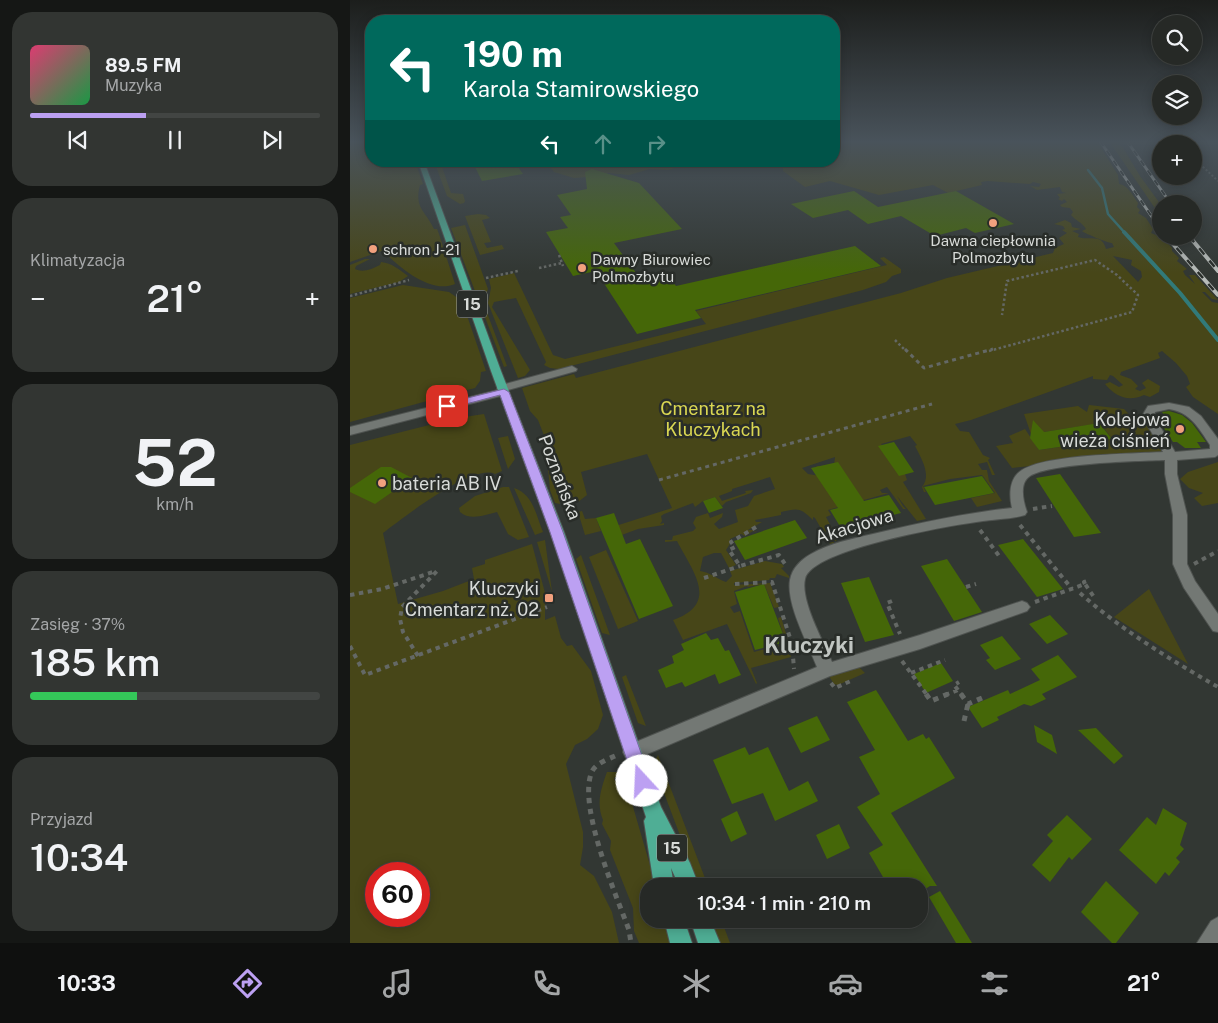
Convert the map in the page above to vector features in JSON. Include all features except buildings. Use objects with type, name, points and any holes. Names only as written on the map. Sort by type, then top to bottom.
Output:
[{"type":"main road","name":"Poznańska","points":[[430,185],[556,532],[653,811],[686,878]]},
{"type":"main road","name":"Poznańska","points":[[653,811],[663,878]]},
{"type":"main road","points":[[677,928],[682,943]]},
{"type":"main road","points":[[703,928],[709,943]]},
{"type":"street","points":[[350,430],[503,390],[572,369]]},
{"type":"street","points":[[1010,512],[1020,512],[1017,502],[1017,486],[1023,476],[1032,469],[1064,464],[1171,456],[1211,454],[1216,448],[1195,415],[1182,408],[1166,406],[1153,408],[1148,416],[1171,456],[1171,474],[1180,515],[1178,551],[1180,564],[1189,584],[1218,626]]},
{"type":"street","name":"Akacjowa","points":[[796,582],[800,572],[807,564],[823,554],[870,540],[970,517],[1010,512]]},
{"type":"street","points":[[796,582],[796,591],[827,670]]},
{"type":"street","points":[[631,750],[827,670],[891,651],[1022,607]]},
{"type":"street","points":[[1208,943],[1218,928]]},
{"type":"path","points":[[559,255],[564,266]]},
{"type":"path","points":[[896,340],[924,368],[1132,312],[1138,295],[1117,274],[1095,260],[1007,281],[1002,315]]},
{"type":"path","points":[[539,268],[562,263]]},
{"type":"path","points":[[486,278],[518,271]]},
{"type":"path","points":[[350,296],[409,280]]},
{"type":"path","points":[[659,480],[932,404]]},
{"type":"path","points":[[1010,512],[1072,589]]},
{"type":"path","points":[[970,517],[999,556]]},
{"type":"path","points":[[740,566],[729,550],[735,548],[731,542],[756,527]]},
{"type":"path","points":[[1183,571],[1218,551]]},
{"type":"path","points":[[704,578],[779,555],[796,582]]},
{"type":"path","points":[[350,595],[382,589],[438,570],[402,607],[400,619],[403,632],[418,656]]},
{"type":"path","points":[[1086,584],[1084,582],[1090,580]]},
{"type":"path","points":[[734,584],[772,582],[792,644],[794,672],[792,673]]},
{"type":"path","points":[[966,587],[976,584]]},
{"type":"path","points":[[1022,607],[1086,584]]},
{"type":"path","points":[[1086,584],[1094,597]]},
{"type":"path","points":[[1080,593],[1098,609],[1192,672],[1218,687]]},
{"type":"path","points":[[350,646],[365,675],[547,607]]},
{"type":"path","points":[[891,651],[901,659],[931,701],[958,690]]},
{"type":"path","points":[[911,673],[945,660]]},
{"type":"path","points":[[959,682],[954,685],[966,705],[964,721]]},
{"type":"path","points":[[966,705],[982,698]]},
{"type":"path","points":[[631,750],[597,765],[591,773],[588,790],[596,828],[631,943]]},
{"type":"green space","points":[[350,185],[420,185],[419,204],[434,229],[437,229],[455,284],[437,286],[418,279],[387,255],[399,253],[396,246],[350,262]]},
{"type":"green space","points":[[443,185],[448,185],[451,193],[463,194],[465,201],[460,204],[447,196]]},
{"type":"green space","name":"Cmentarz na Kluczykach","points":[[844,185],[933,185],[879,195]]},
{"type":"green space","name":"Cmentarz na Kluczykach","points":[[933,185],[982,185],[948,193]]},
{"type":"green space","name":"Cmentarz na Kluczykach","points":[[1122,185],[1128,189],[1138,203],[1137,207],[1140,210],[1138,213],[1146,218],[1152,227],[1152,245],[1169,245],[1179,258],[1177,261],[1187,269],[1183,271],[1185,275],[1195,284],[1189,275],[1195,275],[1218,300],[1212,299],[1205,292],[1202,292],[1212,302],[1218,303],[1218,414],[1193,397],[1186,387],[1190,384],[1187,376],[1162,351],[1158,353],[1160,358],[1121,372],[1120,375],[1131,379],[1138,386],[1135,389],[1140,391],[1146,388],[1142,383],[1148,379],[1160,386],[1159,392],[1150,397],[1144,395],[1133,398],[1123,397],[1113,392],[1105,384],[1110,382],[1119,387],[1123,385],[1113,376],[1110,375],[1107,380],[1093,379],[1093,376],[955,424],[960,431],[969,432],[983,455],[990,458],[988,460],[995,475],[992,475],[987,462],[978,464],[982,470],[987,470],[989,481],[1002,501],[977,507],[971,498],[995,493],[982,475],[950,479],[923,486],[926,492],[924,492],[922,487],[925,482],[926,472],[915,446],[917,445],[910,436],[881,444],[905,474],[907,480],[903,482],[926,519],[917,521],[897,496],[906,509],[903,509],[887,487],[880,490],[882,493],[889,493],[828,510],[831,515],[826,517],[833,530],[830,532],[837,541],[834,541],[828,533],[834,543],[830,544],[815,518],[813,517],[813,520],[802,511],[792,510],[781,512],[781,515],[755,520],[756,522],[762,522],[748,530],[753,530],[757,532],[753,531],[745,536],[741,534],[730,539],[731,542],[726,550],[736,565],[729,568],[721,553],[714,553],[703,557],[700,571],[726,582],[732,576],[730,571],[765,561],[782,564],[784,567],[781,568],[789,578],[777,574],[775,578],[770,578],[769,580],[734,583],[734,585],[770,583],[779,607],[774,608],[764,584],[747,586],[734,591],[737,604],[730,607],[734,613],[740,611],[754,652],[786,643],[778,618],[781,617],[791,657],[751,668],[756,684],[727,624],[683,640],[673,620],[687,613],[696,605],[699,596],[699,586],[690,564],[677,541],[665,542],[665,540],[672,540],[673,536],[693,531],[696,528],[693,523],[696,517],[708,513],[710,518],[723,513],[722,517],[714,524],[719,529],[738,522],[735,510],[748,506],[754,496],[775,489],[770,477],[732,489],[732,491],[719,496],[722,501],[746,493],[745,491],[753,490],[751,493],[726,502],[722,506],[715,497],[703,501],[695,507],[693,503],[661,516],[662,521],[660,524],[664,523],[664,525],[638,529],[608,540],[603,530],[672,508],[647,454],[581,472],[587,495],[578,502],[570,502],[538,420],[530,411],[522,388],[574,374],[576,378],[901,293],[947,278],[1053,253],[1055,248],[1064,244],[1059,238],[1067,233],[1062,230],[1065,229],[1063,226],[1054,224],[1065,220],[1071,223],[1072,227],[1081,229],[1072,231],[1079,234],[1078,237],[1098,239],[1104,244],[1106,249],[1114,247],[1112,243],[1082,231],[1086,229],[1071,215],[1073,212],[1070,208],[1060,205],[1067,202],[1064,199],[1062,201],[1058,199],[1060,198],[1057,194],[1066,193],[1062,192],[1060,187],[1037,190],[1030,186]],"holes":[[[1113,256],[1132,260],[1131,265],[1141,271],[1142,277],[1138,282]],[[835,457],[834,466],[816,466],[823,472],[820,476],[808,474],[802,468]]]},
{"type":"green space","points":[[1139,185],[1147,185],[1154,195],[1152,195],[1152,204]]},
{"type":"green space","points":[[486,215],[490,218],[482,220],[491,242],[484,243],[487,248],[502,245],[504,249],[480,255],[465,216]]},
{"type":"green space","points":[[465,225],[488,289],[483,302],[507,366],[504,367],[451,228]]},
{"type":"green space","points":[[884,257],[901,269],[901,273],[892,276],[886,282],[863,290],[559,369],[544,365],[546,362],[516,298],[494,302],[492,307],[530,370],[525,376],[518,378],[488,303],[491,288],[489,279],[514,273],[553,355],[565,359],[706,324],[696,311],[887,265],[880,258]]},
{"type":"green space","points":[[370,259],[356,266],[355,269],[361,271],[368,270],[380,265],[381,262],[392,265],[408,276],[399,282],[350,294],[350,265]]},
{"type":"green space","points":[[403,285],[449,292],[462,301],[486,371],[481,372],[480,381],[475,388],[350,422],[350,298]]},
{"type":"green space","points":[[1089,405],[1124,409],[1139,425],[1147,426],[1164,452],[1012,468],[996,446],[1013,443],[1009,436],[1025,429],[1039,450],[1112,439],[1103,427],[1095,424],[1031,434],[1024,414],[1078,406],[1087,412]]},
{"type":"green space","points":[[484,414],[502,471],[495,474],[485,473],[471,476],[455,484],[421,505],[383,533],[398,604],[443,591],[474,579],[472,568],[485,564],[485,560],[532,544],[545,593],[545,620],[555,616],[561,638],[567,646],[572,645],[591,671],[603,715],[598,729],[587,739],[575,745],[566,764],[583,832],[580,865],[594,876],[612,912],[619,943],[350,943],[350,445],[453,419],[454,421],[464,417]]},
{"type":"green space","points":[[508,436],[515,459],[508,469],[498,438]]},
{"type":"green space","points":[[547,457],[557,480],[560,504],[555,503],[550,490]]},
{"type":"green space","points":[[1218,462],[1218,503],[1202,506],[1194,498],[1203,493],[1189,488],[1180,479],[1188,472]]},
{"type":"green space","points":[[503,487],[509,487],[529,537],[518,540],[508,534],[497,512],[473,517],[460,512],[459,508],[475,496]]},
{"type":"green space","points":[[514,488],[526,495],[530,500],[543,532],[535,535]]},
{"type":"green space","points":[[582,511],[585,519],[596,518],[601,531],[585,535],[578,512]]},
{"type":"green space","points":[[545,540],[552,592],[537,542]]},
{"type":"green space","points":[[606,550],[638,621],[618,629],[589,557]]},
{"type":"green space","points":[[581,555],[610,635],[602,633],[576,559]]},
{"type":"green space","points":[[1149,589],[1188,664],[1114,617]]},
{"type":"green space","points":[[859,667],[865,673],[838,685],[834,684],[829,676]]},
{"type":"green space","points":[[626,675],[646,726],[638,723],[622,677]]},
{"type":"green space","points":[[658,755],[705,878],[696,878],[654,763]]},
{"type":"green space","points":[[607,772],[617,772],[620,775],[614,778],[615,781],[622,779],[627,786],[654,878],[640,878],[640,928],[667,928],[671,943],[639,943],[634,931],[633,908],[610,850],[611,841],[602,824],[600,796]]},
{"type":"green space","points":[[714,928],[724,928],[730,943],[720,943]]},
{"type":"waterway","points":[[1100,185],[1108,214],[1125,233]]},
{"type":"waterway","points":[[1124,232],[1180,293],[1218,340]]},
{"type":"railway","points":[[1130,185],[1152,217]]},
{"type":"railway","points":[[1158,185],[1165,195]]},
{"type":"railway","points":[[1174,245],[1218,295]]},
{"type":"railway","points":[[1196,245],[1218,271]]},
{"type":"place","name":"Dawna ciepłownia Polmozbytu","points":[[993,223]]},
{"type":"place","name":"schron J-21","points":[[373,249]]},
{"type":"place","name":"Dawny Biurowiec Polmozbytu","points":[[582,268]]},
{"type":"place","name":"Kolejowa wieża ciśnień","points":[[1180,429]]},
{"type":"place","name":"bateria AB IV","points":[[382,483]]},
{"type":"place","name":"Kluczyki Cmentarz nż. 02","points":[[549,598]]},
{"type":"district","name":"Kluczyki","points":[[809,645]]},
{"type":"route","points":[[447,406],[504,392],[556,532],[642,781]]}]
